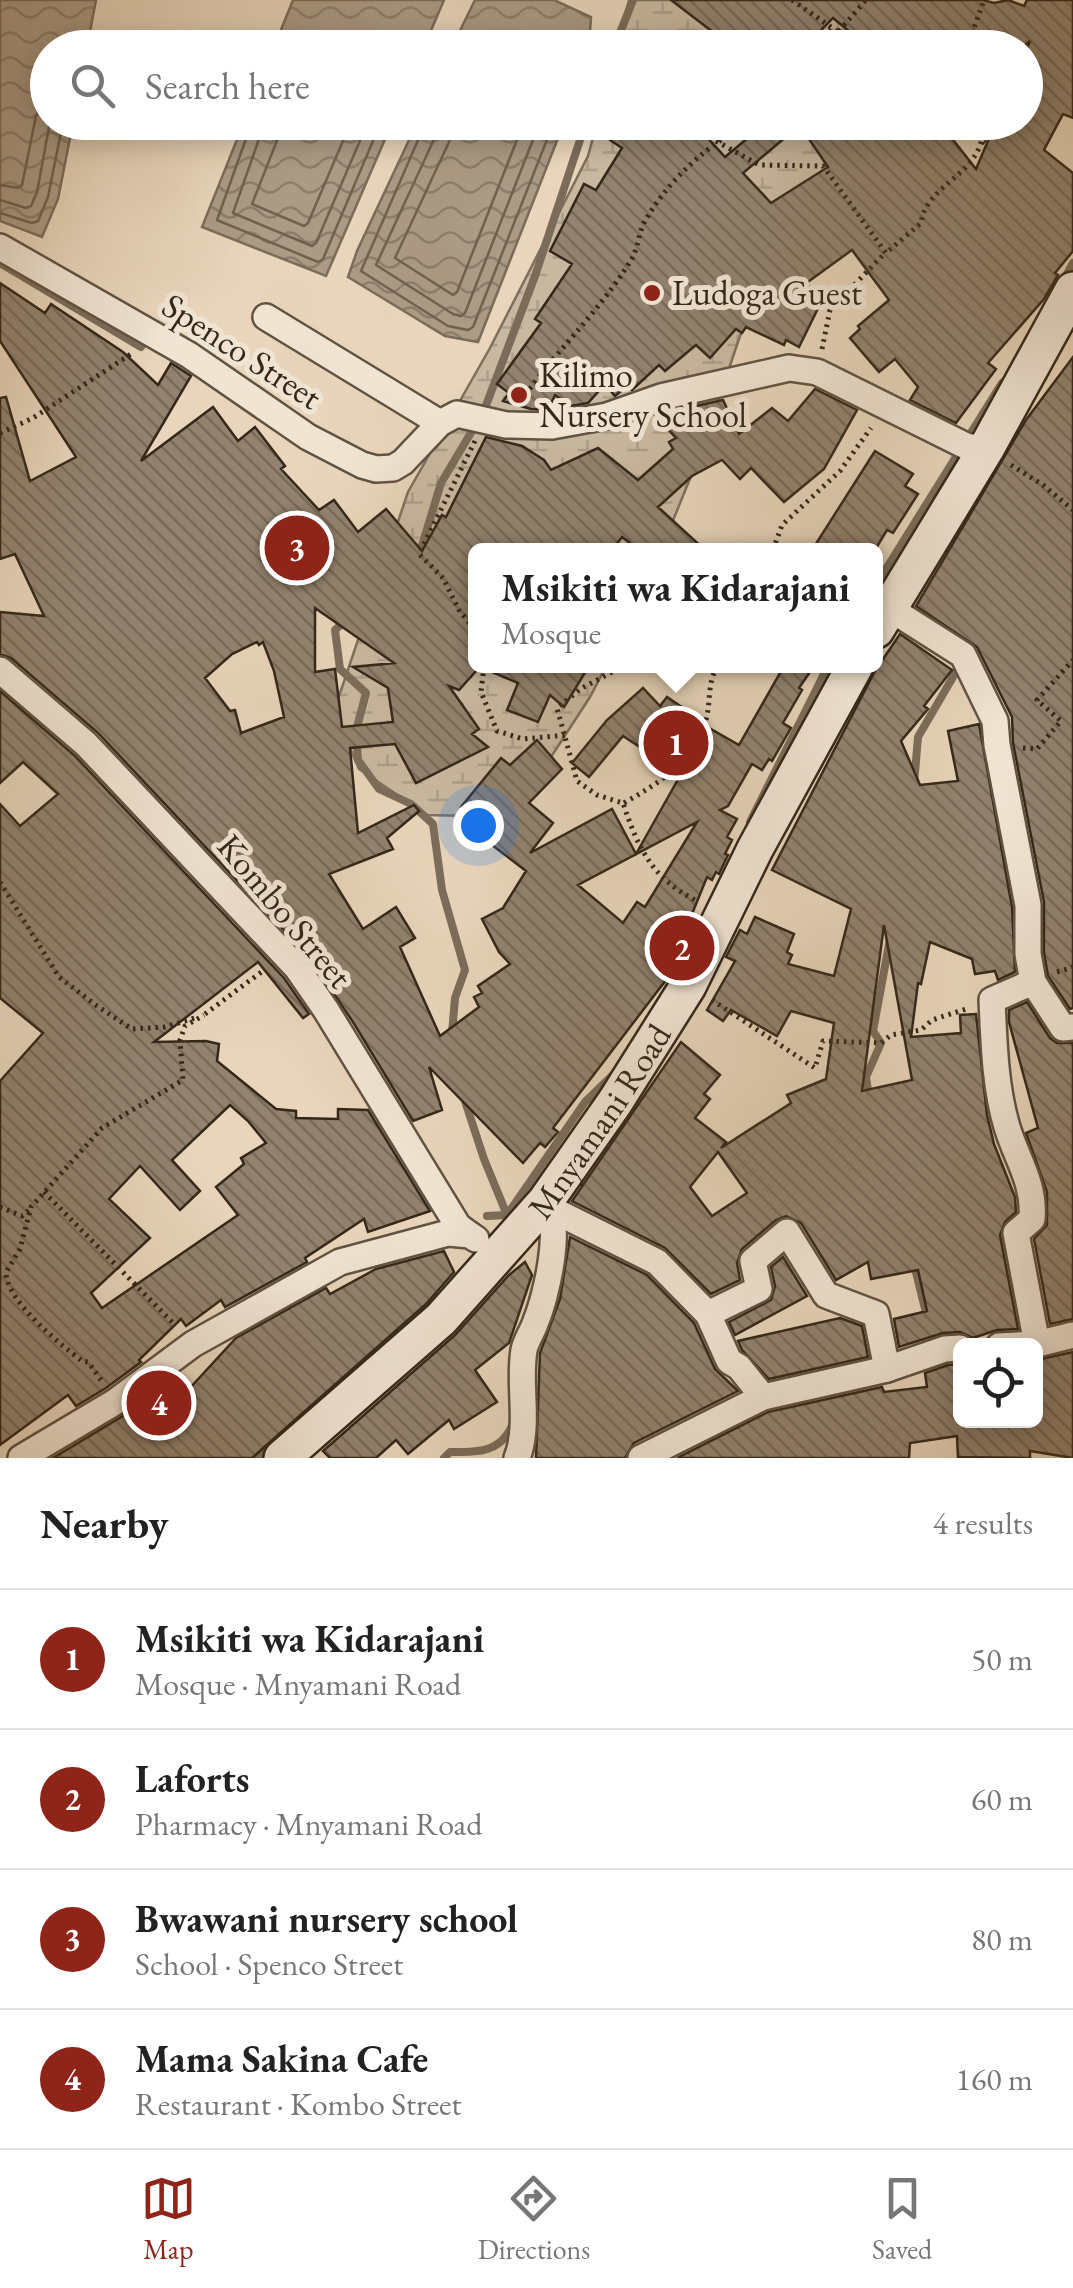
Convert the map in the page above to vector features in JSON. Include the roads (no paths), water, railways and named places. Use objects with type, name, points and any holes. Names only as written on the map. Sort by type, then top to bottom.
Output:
[{"type":"street","name":"Spenco Street","points":[[0,247],[148,330],[308,437],[362,465],[393,468],[418,449],[440,423]]},
{"type":"street","points":[[1073,290],[986,450],[883,619],[964,655],[995,721],[996,746],[1028,905],[1028,954],[1033,982],[1062,1028],[1073,1027]]},
{"type":"street","points":[[266,318],[440,423],[457,414],[467,414],[506,425],[552,426],[608,416],[662,397],[789,368],[817,372],[966,446],[986,450]]},
{"type":"street","name":"Kombo Street","points":[[0,670],[86,744],[285,954],[326,1010],[458,1226],[500,1256]]},
{"type":"street","name":"Mnyamani Road","points":[[282,1458],[441,1318],[549,1206],[688,986],[755,849],[851,673]]},
{"type":"street","points":[[1033,982],[992,1000],[996,1068],[1007,1128],[1030,1182],[1034,1203],[1032,1218],[1016,1232],[1036,1338]]},
{"type":"street","points":[[549,1206],[657,1262],[708,1314],[729,1361],[739,1366],[763,1397]]},
{"type":"street","points":[[523,1456],[524,1346],[546,1290],[554,1226],[549,1206]]},
{"type":"street","points":[[708,1314],[759,1289],[753,1262],[787,1232],[826,1296],[876,1314],[887,1369]]},
{"type":"street","points":[[21,1458],[115,1402],[194,1344],[340,1262],[448,1234],[470,1235]]},
{"type":"street","points":[[1043,1342],[1073,1335]]},
{"type":"street","points":[[641,1458],[763,1397],[887,1369],[953,1349]]},
{"type":"water","points":[[0,0],[96,0],[90,30],[30,30],[30,140],[70,140],[58,199],[42,237],[0,221]]},
{"type":"water","points":[[293,0],[444,0],[431,30],[281,30]]},
{"type":"water","points":[[475,0],[554,0],[591,17],[590,30],[460,30]]},
{"type":"water","points":[[237,140],[385,140],[326,276],[202,227]]},
{"type":"water","points":[[409,140],[557,140],[478,342],[445,336],[348,277]]},
{"type":"waterway","points":[[621,30],[633,0]]},
{"type":"waterway","points":[[485,408],[535,276],[580,140]]},
{"type":"waterway","points":[[0,263],[141,347]]},
{"type":"waterway","points":[[1063,281],[1073,263]]},
{"type":"waterway","points":[[883,574],[1002,383]]},
{"type":"waterway","points":[[413,557],[421,549],[441,483],[472,431]]},
{"type":"waterway","points":[[345,621],[335,630],[340,669],[366,693],[356,731],[358,760],[379,789],[411,804],[433,824],[442,890],[465,970],[455,998],[452,1033]]},
{"type":"waterway","points":[[914,784],[918,737],[960,665]]},
{"type":"waterway","points":[[750,822],[824,673]]},
{"type":"waterway","points":[[869,1097],[866,1077],[881,1043],[873,1031],[890,939]]},
{"type":"waterway","points":[[507,1215],[585,1102],[614,1074]]},
{"type":"waterway","points":[[463,1095],[507,1215]]},
{"type":"waterway","points":[[487,1216],[507,1215]]},
{"type":"waterway","points":[[914,1264],[931,1333],[941,1345]]},
{"type":"waterway","points":[[415,1319],[437,1298]]},
{"type":"waterway","points":[[70,1439],[95,1431],[118,1414]]},
{"type":"waterway","points":[[444,1458],[450,1452],[479,1451],[496,1445],[513,1423]]},
{"type":"waterway","points":[[258,1458],[274,1444]]},
{"type":"place","name":"Ludoga Guest","points":[[652,293]]},
{"type":"place","name":"Kilimo Nursery School","points":[[519,395]]},
{"type":"place","name":"Bwawani nursery school","points":[[297,548]]},
{"type":"place","name":"Msikiti wa Kidarajani","points":[[676,743]]},
{"type":"place","name":"Laforts","points":[[682,948]]},
{"type":"place","name":"Mama Sakina Cafe","points":[[159,1403]]}]
